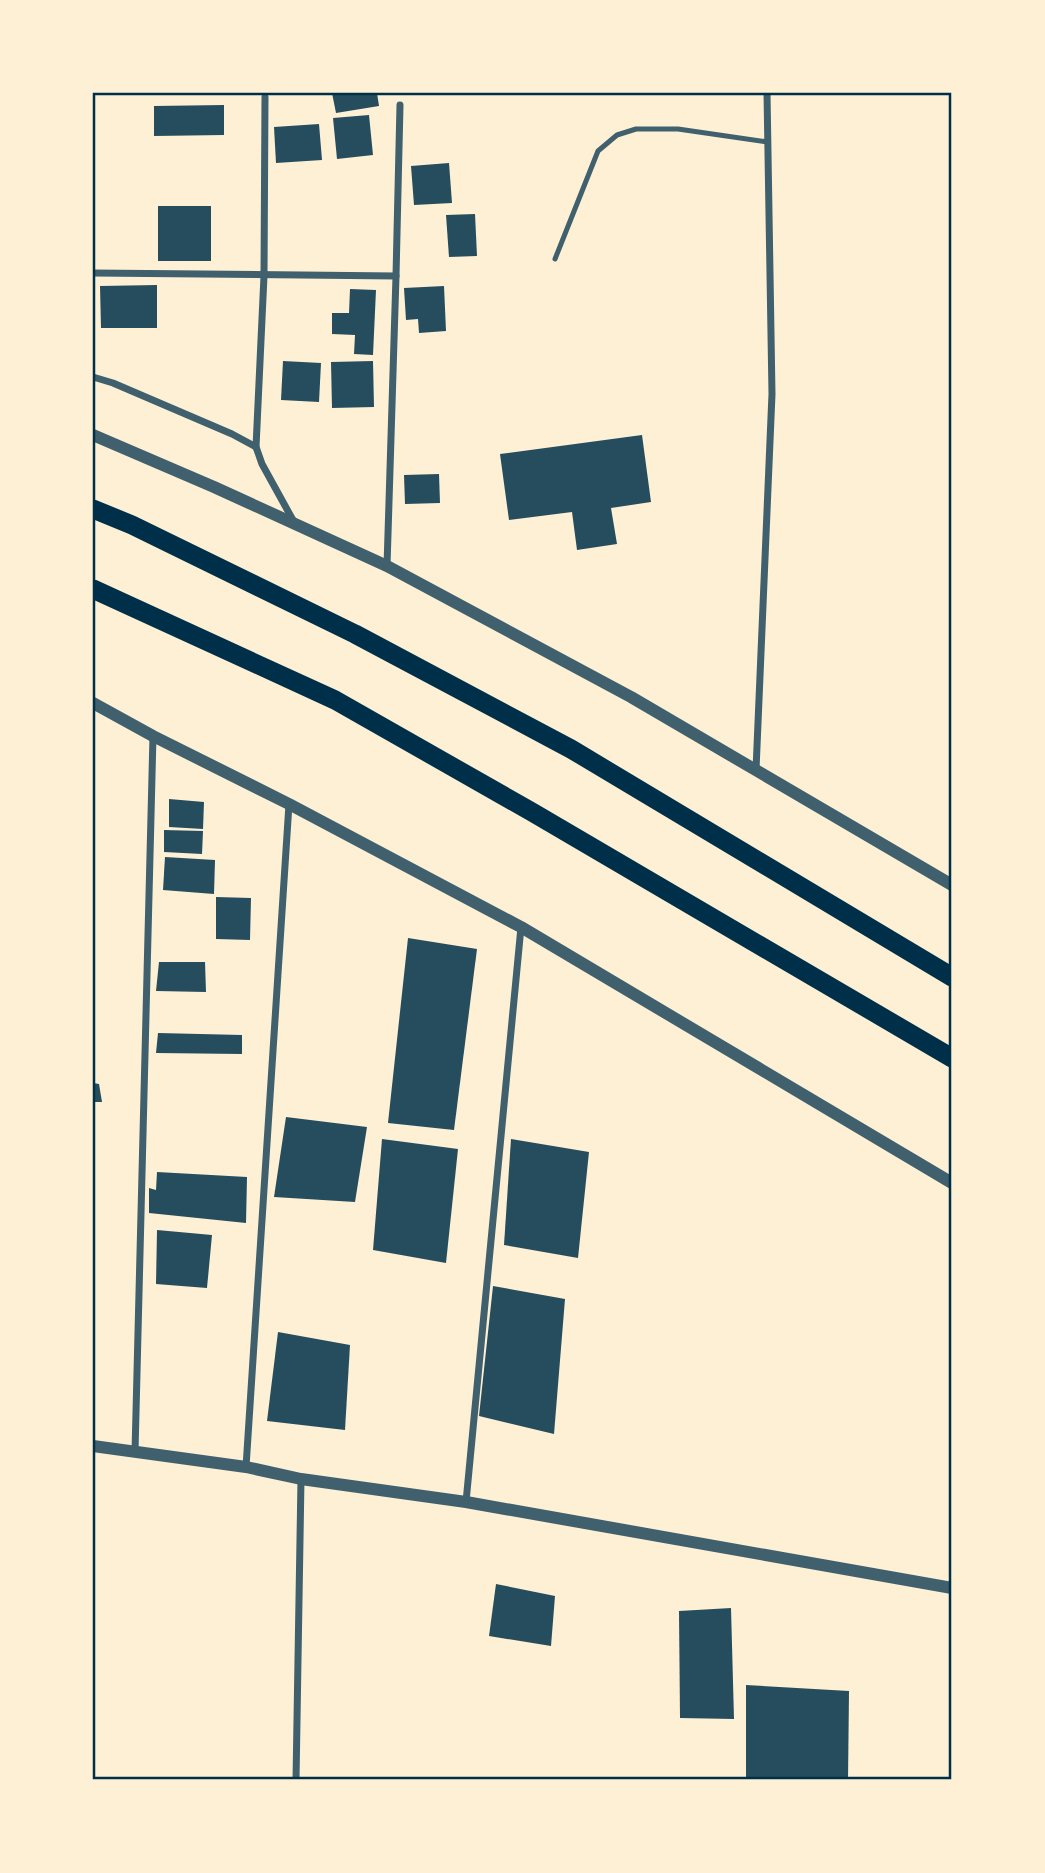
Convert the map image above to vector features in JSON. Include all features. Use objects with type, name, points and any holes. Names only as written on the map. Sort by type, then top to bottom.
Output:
[{"type":"highway","points":[[93,509],[132,525],[355,634],[571,749],[952,977]]},
{"type":"highway","points":[[93,589],[335,700],[533,812],[952,1058]]},
{"type":"street","points":[[756,770],[772,394],[767,93]]},
{"type":"street","points":[[265,97],[264,275],[256,447],[262,464],[294,523]]},
{"type":"street","points":[[387,566],[400,105]]},
{"type":"street","points":[[93,273],[396,276]]},
{"type":"street","points":[[93,377],[232,434],[256,447]]},
{"type":"street","points":[[93,435],[387,566],[631,697],[952,885]]},
{"type":"street","points":[[93,703],[521,927],[952,1183]]},
{"type":"street","points":[[135,1452],[153,736]]},
{"type":"street","points":[[246,1467],[289,804]]},
{"type":"street","points":[[466,1502],[521,927]]},
{"type":"street","points":[[93,1446],[466,1502],[952,1588]]},
{"type":"street","points":[[296,1780],[301,1479]]},
{"type":"lane","points":[[555,259],[598,151],[617,135],[636,129],[678,129],[768,142]]},
{"type":"building","points":[[332,93],[377,93],[379,106],[336,113]]},
{"type":"building","points":[[224,105],[224,135],[154,136],[154,106]]},
{"type":"building","points":[[369,115],[373,155],[337,159],[333,118]]},
{"type":"building","points":[[319,124],[322,160],[276,163],[274,127]]},
{"type":"building","points":[[449,163],[452,203],[414,205],[411,166]]},
{"type":"building","points":[[158,206],[211,206],[211,261],[158,261]]},
{"type":"building","points":[[475,214],[477,256],[449,257],[446,215]]},
{"type":"building","points":[[157,285],[157,328],[101,328],[100,286]]},
{"type":"building","points":[[444,286],[446,331],[419,333],[418,319],[406,320],[404,288]]},
{"type":"building","points":[[350,289],[376,290],[373,355],[354,354],[355,335],[332,334],[332,313],[349,313]]},
{"type":"building","points":[[283,361],[321,363],[319,402],[281,400]]},
{"type":"building","points":[[373,361],[374,407],[332,408],[331,362]]},
{"type":"building","points":[[642,435],[651,502],[611,508],[617,544],[577,550],[572,512],[509,520],[500,454]]},
{"type":"building","points":[[439,474],[440,503],[405,504],[404,475]]},
{"type":"building","points":[[169,799],[204,802],[203,829],[169,827]]},
{"type":"building","points":[[164,830],[203,831],[202,854],[164,852]]},
{"type":"building","points":[[165,857],[215,860],[214,894],[163,890]]},
{"type":"building","points":[[216,897],[251,898],[250,940],[216,939]]},
{"type":"building","points":[[408,938],[477,949],[454,1130],[388,1123]]},
{"type":"building","points":[[159,962],[205,962],[206,992],[156,991]]},
{"type":"building","points":[[158,1033],[242,1035],[242,1054],[156,1053]]},
{"type":"building","points":[[93,1083],[99,1084],[102,1102],[93,1102]]},
{"type":"building","points":[[286,1117],[367,1127],[355,1202],[274,1197]]},
{"type":"building","points":[[382,1139],[458,1149],[446,1263],[373,1250]]},
{"type":"building","points":[[511,1139],[589,1152],[578,1258],[504,1245]]},
{"type":"building","points":[[157,1172],[247,1177],[246,1223],[149,1213],[149,1188],[156,1190]]},
{"type":"building","points":[[157,1230],[212,1235],[207,1288],[156,1284]]},
{"type":"building","points":[[493,1286],[565,1299],[554,1434],[479,1416]]},
{"type":"building","points":[[278,1332],[350,1345],[345,1430],[267,1421]]},
{"type":"building","points":[[496,1584],[555,1596],[551,1646],[489,1636]]},
{"type":"building","points":[[731,1608],[734,1719],[680,1718],[679,1611]]},
{"type":"building","points":[[746,1685],[849,1691],[848,1780],[746,1780]]}]
